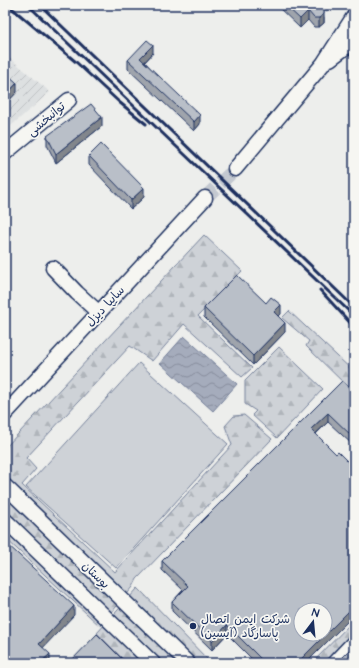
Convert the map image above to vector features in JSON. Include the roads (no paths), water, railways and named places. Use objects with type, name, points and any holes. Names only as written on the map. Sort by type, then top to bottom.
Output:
[{"type":"street","points":[[235,169],[323,64],[354,16]]},
{"type":"street","points":[[323,64],[354,41]]},
{"type":"street","name":"توانبخشی","points":[[5,153],[69,100]]},
{"type":"street","name":"سایپا دیزل","points":[[5,414],[205,198]]},
{"type":"street","points":[[53,268],[77,293],[99,312]]},
{"type":"street","name":"بوستان","points":[[5,486],[188,663]]},
{"type":"street","name":"بوستان","points":[[5,520],[153,663]]},
{"type":"street","points":[[334,663],[354,642]]},
{"type":"water","points":[[184,336],[237,384],[213,411],[160,363]]},
{"type":"tunnel","points":[[205,198],[235,169]]},
{"type":"railway","points":[[8,5],[76,62],[119,102],[146,124]]},
{"type":"railway","points":[[28,5],[354,316]]},
{"type":"railway","points":[[40,5],[354,307]]},
{"type":"railway","points":[[320,290],[354,327]]},
{"type":"place","name":"شرکت ایمن اتصال پاسارگاد (آیسین)","points":[[193,626]]}]
